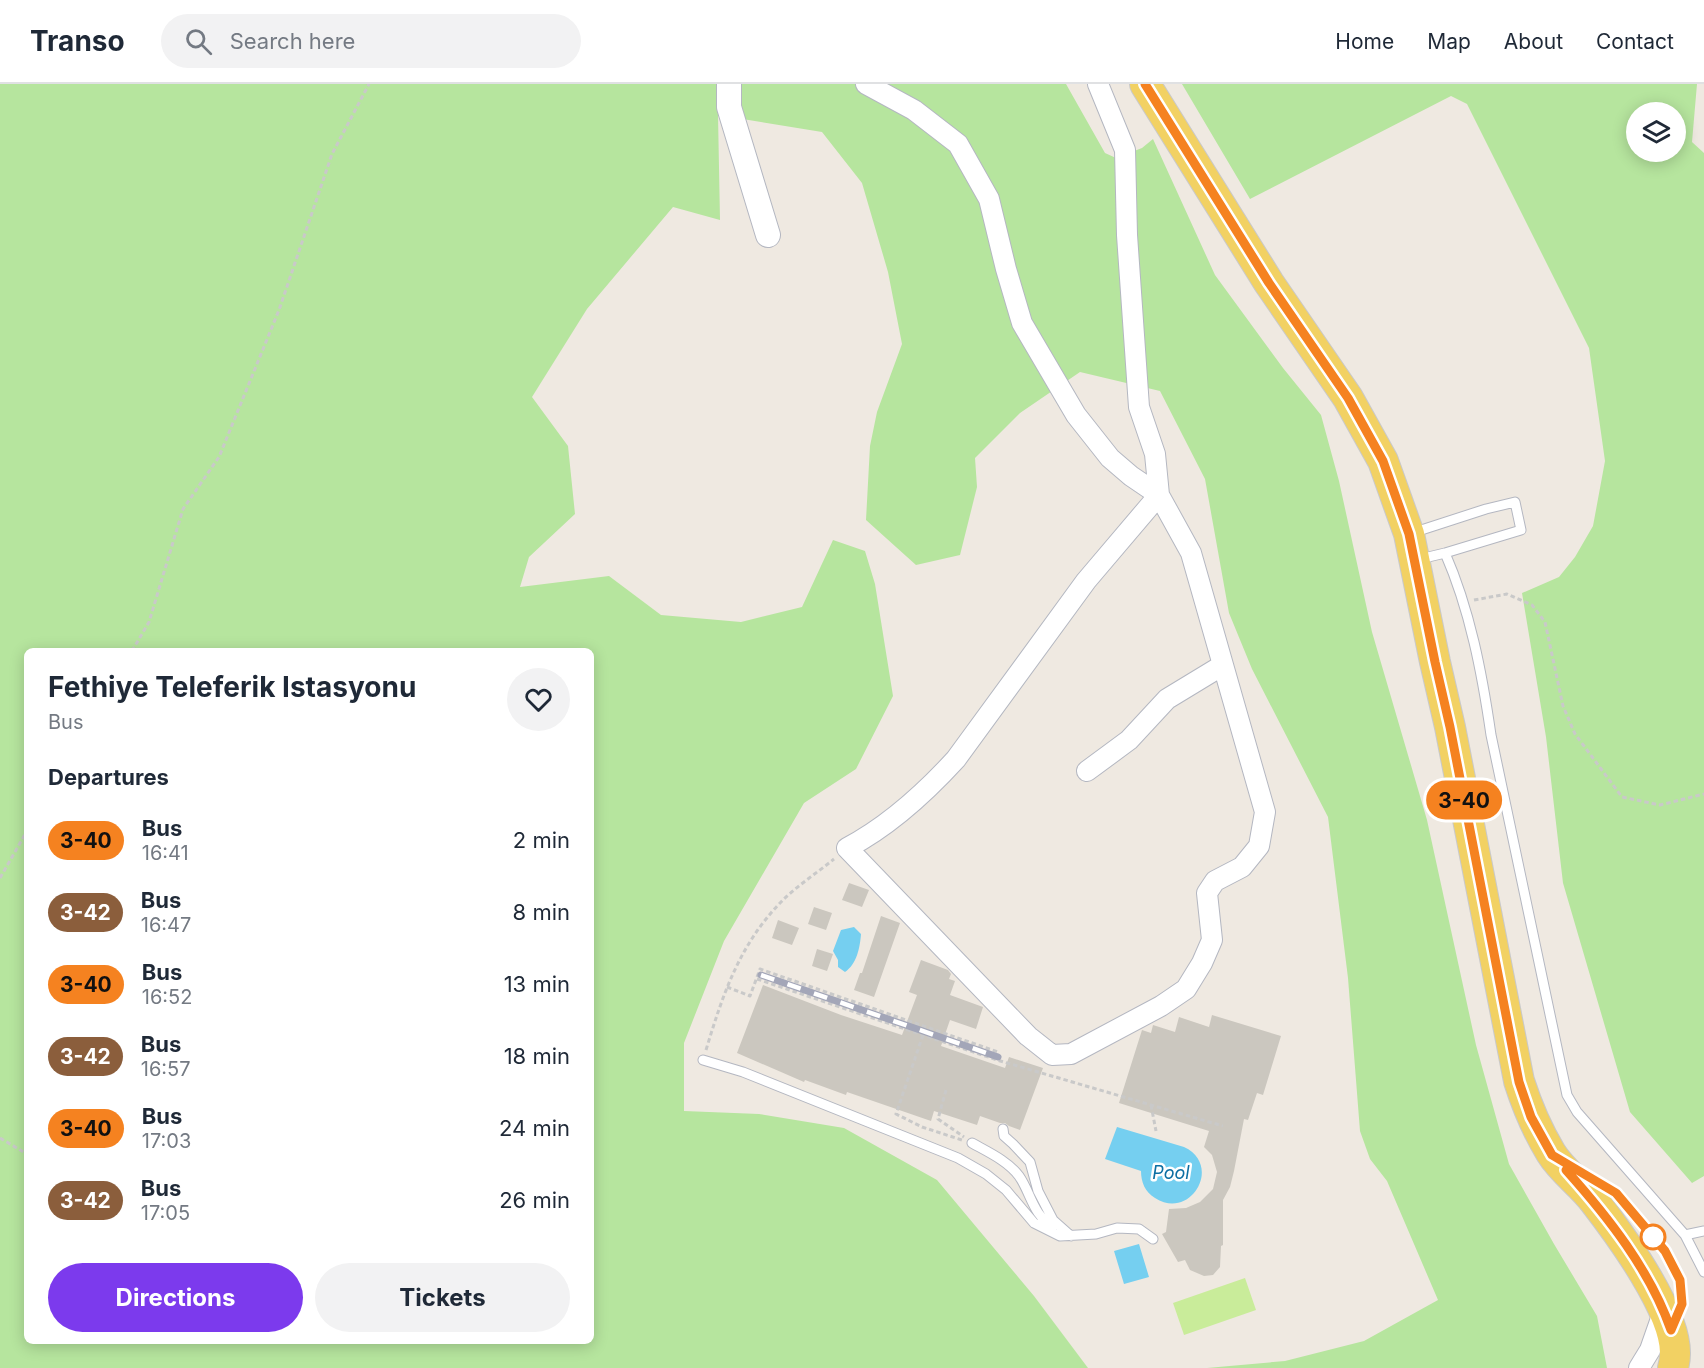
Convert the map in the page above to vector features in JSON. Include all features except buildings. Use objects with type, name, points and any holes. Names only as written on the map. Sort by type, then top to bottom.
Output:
[{"type":"main road","points":[[1145,84],[1269,283],[1348,398],[1383,461],[1412,547],[1450,727],[1519,1082],[1531,1117],[1552,1155],[1593,1200],[1638,1264],[1667,1320],[1675,1353],[1673,1368]]},
{"type":"street","points":[[729,84],[729,108],[768,235]]},
{"type":"street","points":[[866,84],[914,111],[958,144],[989,199],[1022,323],[1076,415],[1110,459],[1159,495]]},
{"type":"street","points":[[1098,84],[1125,150],[1127,235],[1139,407],[1155,454],[1159,495],[1191,552],[1265,812],[1259,846],[1242,867],[1215,881],[1207,893],[1212,940],[1202,963],[1186,989],[1161,1006],[1071,1054],[1052,1055],[1028,1036],[847,848],[889,821],[932,785],[956,759],[1086,581],[1159,495]]},
{"type":"street","points":[[1088,771],[1129,740],[1167,699],[1223,665]]},
{"type":"street","points":[[1639,1368],[1667,1320]]},
{"type":"lane","points":[[1515,502],[1521,530],[1445,553],[1412,547],[1486,509],[1515,502]]},
{"type":"lane","points":[[1445,553],[1464,602],[1568,1095],[1576,1112],[1685,1235],[1704,1272]]},
{"type":"lane","points":[[703,1060],[753,1076],[958,1158],[986,1174],[1006,1190],[1034,1223],[1060,1236],[1096,1234],[1117,1228],[1139,1229],[1153,1239]]},
{"type":"lane","points":[[1003,1129],[1004,1136],[1030,1162],[1038,1191],[1053,1220],[1071,1236]]},
{"type":"lane","points":[[972,1143],[997,1157],[1018,1176],[1034,1207],[1045,1222],[1071,1236]]},
{"type":"lane","points":[[1685,1235],[1704,1231]]},
{"type":"path","points":[[134,648],[149,622],[183,509],[219,457],[279,310],[332,154],[369,84]]},
{"type":"path","points":[[1464,602],[1507,594],[1532,605],[1545,622],[1563,706],[1575,734],[1622,797],[1660,805],[1704,794]]},
{"type":"path","points":[[0,878],[24,836]]},
{"type":"path","points":[[703,1060],[719,1008],[745,948],[781,902],[847,848]]},
{"type":"path","points":[[727,987],[750,996],[760,969],[998,1052],[997,1060]]},
{"type":"path","points":[[757,979],[997,1060],[1223,1126]]},
{"type":"path","points":[[923,1035],[896,1114],[922,1127],[972,1143]]},
{"type":"path","points":[[946,1090],[938,1119],[972,1143]]},
{"type":"path","points":[[1150,1106],[1156,1131]]},
{"type":"path","points":[[0,1138],[24,1152]]},
{"type":"green space","points":[[0,84],[1066,84],[1105,153],[1116,158],[1142,148],[1153,139],[1215,275],[1283,368],[1321,415],[1339,481],[1372,632],[1427,820],[1476,1045],[1509,1164],[1597,1316],[1607,1368],[1207,1368],[1285,1361],[1364,1341],[1438,1300],[1387,1181],[1370,1159],[1360,1131],[1348,978],[1328,817],[1252,669],[1229,613],[1205,479],[1160,391],[1080,372],[1020,413],[975,458],[977,487],[960,555],[916,565],[866,520],[870,446],[877,412],[902,344],[888,272],[862,183],[822,132],[718,115],[720,220],[673,207],[587,309],[532,397],[568,446],[575,514],[529,557],[520,587],[609,576],[661,615],[741,622],[802,607],[833,540],[865,551],[875,584],[893,696],[856,769],[804,803],[724,941],[684,1043],[684,1111],[759,1114],[844,1128],[937,1180],[1034,1296],[1088,1368],[0,1368]]},
{"type":"green space","points":[[1182,84],[1697,84],[1692,142],[1704,153],[1704,1176],[1692,1183],[1630,1112],[1563,883],[1546,737],[1522,593],[1559,577],[1575,557],[1593,526],[1605,461],[1589,348],[1467,104],[1451,96],[1250,199]]},
{"type":"green space","points":[[1245,1278],[1256,1310],[1184,1335],[1173,1303]]},
{"type":"water","points":[[854,927],[861,934],[860,944],[855,960],[845,972],[838,967],[838,960],[833,951],[841,930]]},
{"type":"water","name":"Pool","points":[[1117,1127],[1184,1147],[1195,1155],[1201,1166],[1198,1188],[1190,1197],[1180,1202],[1168,1203],[1155,1198],[1144,1186],[1141,1171],[1105,1159]]},
{"type":"water","points":[[1139,1244],[1149,1277],[1124,1284],[1114,1251]]},
{"type":"railway","points":[[761,975],[998,1057]]},
{"type":"bus line","name":"3-40","points":[[1145,84],[1269,283],[1348,398],[1383,461],[1409,534],[1450,727],[1519,1082],[1531,1117],[1552,1155],[1616,1193],[1665,1251],[1680,1280],[1682,1304],[1671,1330],[1664,1310],[1638,1264],[1593,1200],[1566,1170]]}]
